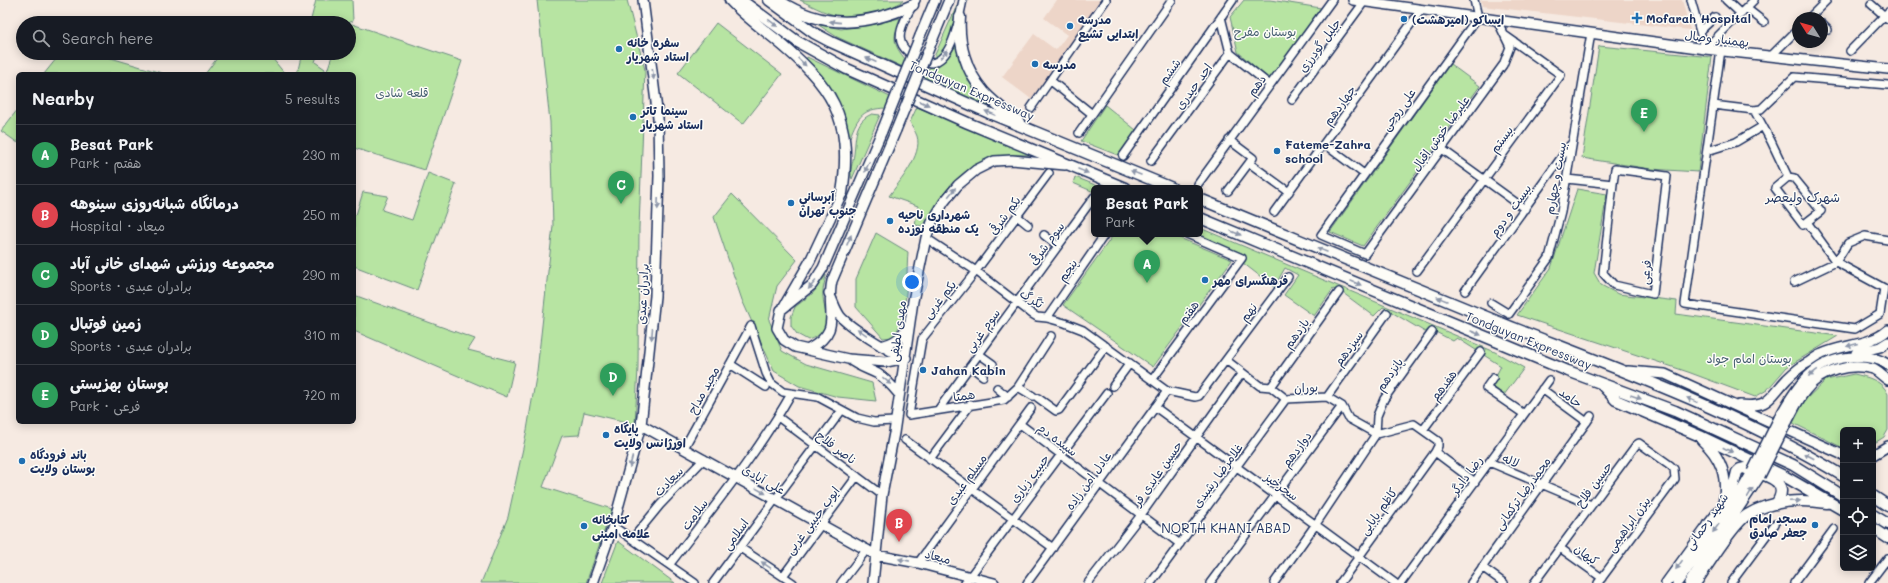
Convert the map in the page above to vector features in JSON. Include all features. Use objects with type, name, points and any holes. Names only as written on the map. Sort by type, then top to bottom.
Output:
[{"type":"highway","points":[[730,0],[805,65],[829,93],[838,110],[844,130],[846,168],[842,193]]},
{"type":"highway","points":[[741,0],[798,42],[847,69],[1118,185]]},
{"type":"highway","name":"Tondguyan Expressway","points":[[769,0],[810,30],[831,42],[1025,128],[1165,185]]},
{"type":"highway","points":[[778,0],[813,17],[842,22],[873,20],[892,15],[915,2]]},
{"type":"highway","points":[[960,17],[960,40],[967,65],[984,91],[1025,128]]},
{"type":"highway","name":"Tondguyan Expressway","points":[[1203,200],[1620,370],[1648,380],[1812,457],[1840,474]]},
{"type":"highway","name":"Tondguyan Expressway","points":[[1203,219],[1600,383],[1675,411],[1802,470],[1840,494]]},
{"type":"highway","points":[[1600,383],[1616,400],[1680,427],[1784,476],[1840,508]]},
{"type":"highway","points":[[1680,427],[1703,440],[1710,447],[1723,469],[1726,489],[1724,501],[1709,524]]},
{"type":"highway","points":[[1709,524],[1731,496],[1737,472],[1740,469],[1744,468],[1778,482],[1782,489],[1781,497],[1776,504]]},
{"type":"highway","points":[[1876,498],[1888,506]]},
{"type":"highway","points":[[1694,583],[1697,581],[1726,539],[1746,516],[1776,504],[1797,500],[1828,503],[1840,509]]},
{"type":"highway","points":[[1876,517],[1888,524]]},
{"type":"highway","points":[[1876,530],[1888,538]]},
{"type":"main road","name":"برادران عبدی","points":[[593,583],[613,526],[641,425],[655,296],[659,176],[658,118],[643,0]]},
{"type":"main road","points":[[781,310],[806,291],[818,278],[882,131],[935,0]]},
{"type":"main road","points":[[809,350],[818,344],[830,331],[832,322],[829,293],[838,265],[896,130],[949,0]]},
{"type":"main road","name":"بهمنیار وصال","points":[[1353,0],[1364,2],[1387,2],[1421,10],[1478,16],[1705,49],[1888,70]]},
{"type":"main road","name":"مهدی لطیفی","points":[[873,583],[882,495],[906,358],[917,277],[926,238],[944,202],[958,185],[976,170],[994,161],[1012,160],[1068,165]]},
{"type":"main road","points":[[842,193],[810,261],[781,310],[776,328],[784,340],[795,347],[848,358],[886,362],[906,358]]},
{"type":"main road","points":[[829,293],[837,310],[845,320],[881,346],[906,358]]},
{"type":"main road","points":[[881,346],[891,344],[903,336],[912,318]]},
{"type":"main road","points":[[1733,404],[1752,406],[1768,401],[1776,394],[1787,379],[1804,365],[1822,354],[1875,338],[1888,330]]},
{"type":"main road","points":[[1756,474],[1799,385],[1817,369],[1832,360],[1880,347],[1888,342]]},
{"type":"main road","points":[[1841,358],[1870,357],[1888,365]]},
{"type":"main road","points":[[848,358],[860,366],[878,374],[899,394]]},
{"type":"main road","points":[[1783,420],[1806,389],[1834,370],[1852,366],[1874,370],[1888,380]]},
{"type":"main road","points":[[1620,370],[1664,374],[1733,404],[1840,455]]},
{"type":"main road","name":"علی آبادی","points":[[641,425],[876,555]]},
{"type":"main road","points":[[1876,453],[1888,446]]},
{"type":"main road","name":"شهید رحمانی","points":[[1677,583],[1756,474]]},
{"type":"main road","name":"شهید رحمانی","points":[[1689,583],[1756,474]]},
{"type":"main road","name":"شهید رحمانی","points":[[1666,583],[1709,524]]},
{"type":"main road","name":"میعاد","points":[[876,555],[918,563],[967,580],[994,583]]},
{"type":"street","points":[[915,2],[901,29],[901,44],[909,55],[931,62],[938,60],[945,54],[950,46],[960,17],[963,0]]},
{"type":"street","points":[[1030,108],[1106,0]]},
{"type":"street","points":[[1079,133],[1172,0]]},
{"type":"street","name":"ششم","points":[[1123,156],[1233,0]]},
{"type":"street","name":"دهم","points":[[1198,184],[1332,0]]},
{"type":"street","points":[[1474,0],[1478,16]]},
{"type":"street","points":[[1690,0],[1705,49]]},
{"type":"street","points":[[1726,0],[1740,13]]},
{"type":"street","points":[[1705,49],[1754,0]]},
{"type":"street","points":[[1816,12],[1826,0]]},
{"type":"street","name":"جلیل گودرزی","points":[[1292,100],[1364,2]]},
{"type":"street","points":[[1850,51],[1887,16],[1871,4]]},
{"type":"street","points":[[1746,8],[1764,22]]},
{"type":"street","name":"چهاردهم","points":[[1274,212],[1421,10]]},
{"type":"street","name":"علی روحی","points":[[1321,234],[1478,16]]},
{"type":"street","points":[[1700,31],[1715,16]]},
{"type":"street","points":[[1221,17],[1230,53],[1270,85]]},
{"type":"street","name":"علیرضا خوش اقبال","points":[[1321,234],[1365,254],[1503,65],[1510,47],[1498,20]]},
{"type":"street","name":"بیست و چهارم","points":[[1491,303],[1508,314],[1549,258],[1561,212],[1591,33]]},
{"type":"street","points":[[1771,56],[1792,35]]},
{"type":"street","name":"بیستم","points":[[1417,271],[1561,76],[1505,36]]},
{"type":"street","points":[[1721,50],[1685,304],[1855,329],[1880,314],[1884,288],[1836,262],[1807,222]]},
{"type":"street","name":"احد حیدری","points":[[1151,161],[1230,53]]},
{"type":"street","points":[[1713,105],[1754,110],[1761,109],[1794,77],[1888,85]]},
{"type":"street","points":[[1050,81],[1092,114]]},
{"type":"street","points":[[1754,110],[1788,177]]},
{"type":"street","points":[[1707,151],[1736,142],[1763,126]]},
{"type":"street","points":[[1228,191],[1253,158],[1229,140]]},
{"type":"street","name":"بیست و دوم","points":[[1464,291],[1573,141]]},
{"type":"street","points":[[1324,144],[1364,174]]},
{"type":"street","points":[[1442,149],[1525,209]]},
{"type":"street","points":[[1249,163],[1289,192]]},
{"type":"street","name":"فرعی","points":[[1615,169],[1667,176],[1653,294],[1614,286],[1603,273],[1613,184],[1615,169]]},
{"type":"street","name":"یکم شرقی","points":[[976,272],[1049,173]]},
{"type":"street","points":[[1788,177],[1794,178],[1821,211],[1803,225],[1775,188],[1788,177]]},
{"type":"street","points":[[1566,179],[1613,184]]},
{"type":"street","name":"سوم شرقی","points":[[1016,302],[1091,201]]},
{"type":"street","points":[[1017,216],[1028,225]]},
{"type":"street","points":[[1044,235],[1058,246]]},
{"type":"street","points":[[1794,282],[1836,262],[1848,243],[1865,236],[1888,240]]},
{"type":"street","name":"پنجم","points":[[1047,318],[1103,237]]},
{"type":"street","name":"هفتم","points":[[1152,380],[1242,258],[1194,237]]},
{"type":"street","name":"تگرگ","points":[[926,238],[976,272],[1037,317],[1047,318],[1083,330],[1152,380]]},
{"type":"street","name":"یکم غربی","points":[[918,361],[921,342],[924,336],[976,272]]},
{"type":"street","name":"نهم","points":[[1226,360],[1288,277]]},
{"type":"street","name":"یازدهم","points":[[1271,386],[1339,292]]},
{"type":"street","name":"سوم غربی","points":[[938,410],[1016,302]]},
{"type":"street","name":"سیزدهم","points":[[1327,397],[1387,313]]},
{"type":"street","name":"مجید مداح","points":[[684,448],[751,326],[766,373],[771,383],[783,392],[791,394]]},
{"type":"street","name":"پانزدهم","points":[[1376,434],[1378,416],[1384,399],[1432,332]]},
{"type":"street","points":[[997,388],[1008,397],[1018,387],[1051,336]]},
{"type":"street","points":[[1018,387],[1056,410],[1059,410],[1106,346]]},
{"type":"street","name":"هفدهم","points":[[1423,430],[1481,352]]},
{"type":"street","points":[[978,354],[993,364]]},
{"type":"street","points":[[906,358],[918,361]]},
{"type":"street","points":[[1152,380],[1167,391],[1197,397],[1226,360]]},
{"type":"street","name":"بوران","points":[[1226,360],[1260,386],[1271,386],[1286,399],[1327,397],[1342,406],[1349,419],[1376,434]]},
{"type":"street","name":"همتا","points":[[918,361],[909,415],[971,404],[999,401],[1008,397]]},
{"type":"street","points":[[1113,386],[1130,363]]},
{"type":"street","name":"مجید مداح","points":[[730,364],[766,387]]},
{"type":"street","points":[[970,366],[983,376]]},
{"type":"street","name":"حسین عابدی‌ فر","points":[[1088,583],[1141,515],[1242,373]]},
{"type":"street","points":[[1493,378],[1486,388],[1524,414]]},
{"type":"street","name":"رضا دادگر","points":[[1401,583],[1549,380]]},
{"type":"street","name":"حامد","points":[[1542,389],[1589,419]]},
{"type":"street","name":"عادل امن زاده","points":[[1027,583],[1167,391]]},
{"type":"street","points":[[791,394],[801,393],[818,397],[857,418],[874,422],[895,421]]},
{"type":"street","name":"حبیب زیاری","points":[[967,580],[1107,393]]},
{"type":"street","name":"سلامت","points":[[670,564],[736,477],[778,418],[791,394]]},
{"type":"street","name":"غلامرضا رشیدی","points":[[1151,583],[1286,399]]},
{"type":"street","points":[[930,459],[971,404]]},
{"type":"street","name":"دوازدهم","points":[[1210,583],[1342,406]]},
{"type":"street","name":"سحرخیز","points":[[1155,407],[1396,583]]},
{"type":"street","name":"مسلم عبدی","points":[[918,563],[1031,408]]},
{"type":"street","name":"اسلامی","points":[[713,583],[842,410]]},
{"type":"street","name":"ناصر فلاح","points":[[778,418],[882,495]]},
{"type":"street","name":"محمدرضا ترکمانی","points":[[1471,583],[1589,419]]},
{"type":"street","name":"سپیده دم","points":[[1020,424],[1180,544]]},
{"type":"street","points":[[1274,583],[1316,524],[1376,434],[1414,424],[1438,441],[1438,446],[1435,452],[1475,482]]},
{"type":"street","points":[[905,440],[1053,548]]},
{"type":"street","name":"حسین فلاح","points":[[1534,583],[1636,445],[1639,443],[1670,465],[1674,469],[1675,479]]},
{"type":"street","name":"کاظم بابایی","points":[[1340,583],[1435,452]]},
{"type":"street","name":"سعادت","points":[[633,538],[660,505],[704,459]]},
{"type":"street","name":"لاله","points":[[1489,462],[1591,505]]},
{"type":"street","name":"ایوب حبیبی غربی","points":[[783,576],[823,525],[857,476]]},
{"type":"street","name":"بیژن ابراهیمی","points":[[1600,581],[1675,479]]},
{"type":"street","points":[[1731,583],[1775,524]]},
{"type":"street","points":[[613,526],[633,538],[695,583]]},
{"type":"street","points":[[1794,583],[1834,529]]},
{"type":"street","points":[[739,547],[793,583]]},
{"type":"street","name":"کیهان","points":[[1560,548],[1600,581]]},
{"type":"street","points":[[841,583],[867,549]]},
{"type":"street","points":[[1869,583],[1888,558]]},
{"type":"street","points":[[1482,568],[1504,583]]},
{"type":"shaded area","points":[[1057,0],[1103,0],[1031,99],[1002,77],[1034,34],[1056,50],[1067,35],[1044,18]]},
{"type":"shaded area","name":"Mofarah Hospital","points":[[1481,0],[1682,0],[1690,30],[1482,6]]},
{"type":"green space","points":[[316,0],[352,0],[353,16],[312,16]]},
{"type":"green space","points":[[537,0],[627,0],[645,70],[639,228],[638,368],[635,424],[584,412],[579,435],[562,436],[543,487],[612,509],[586,583],[481,583],[508,517],[527,430],[537,371],[553,226],[550,122]]},
{"type":"green space","points":[[800,0],[904,0],[899,4],[885,10],[860,17],[853,17],[828,13]]},
{"type":"green space","name":"بوستان مفرح","points":[[1244,0],[1270,0],[1321,8],[1269,79],[1238,52],[1230,17]]},
{"type":"green space","points":[[959,1],[955,26],[949,42],[945,49],[933,59]]},
{"type":"green space","points":[[900,18],[896,30],[895,40],[898,49],[906,60],[903,67],[837,37],[817,24],[841,29],[870,25]]},
{"type":"green space","points":[[716,23],[782,74],[743,124],[678,73]]},
{"type":"green space","name":"قلعه شادی","points":[[356,25],[462,61],[425,170],[356,149],[356,72],[327,72],[331,60],[356,60]]},
{"type":"green space","points":[[956,44],[958,55],[966,75],[978,91],[1001,113],[924,78],[929,68],[942,63],[949,57]]},
{"type":"green space","points":[[1599,46],[1712,57],[1698,172],[1651,169],[1582,158]]},
{"type":"green space","points":[[807,57],[890,97],[886,108],[872,110],[862,115],[850,137],[845,121],[806,61]]},
{"type":"green space","points":[[55,60],[118,60],[158,72],[46,72]]},
{"type":"green space","points":[[216,60],[274,60],[283,72],[207,72]]},
{"type":"green space","points":[[300,60],[316,60],[315,62],[325,69],[324,72],[297,72]]},
{"type":"green space","points":[[1450,64],[1480,86],[1363,246],[1330,232]]},
{"type":"green space","points":[[1105,105],[1136,130],[1120,156],[1081,141]]},
{"type":"green space","points":[[917,107],[1032,155],[992,158],[970,168],[951,185],[924,223],[921,226],[915,225],[918,206],[889,196],[909,168],[917,151],[917,136],[910,122]]},
{"type":"green space","points":[[16,112],[16,142],[1,131]]},
{"type":"green space","points":[[872,114],[880,115],[852,179],[851,170],[857,131],[862,121]]},
{"type":"green space","points":[[428,173],[456,184],[417,290],[356,267],[356,215],[363,192],[388,196],[382,210],[412,220]]},
{"type":"green space","points":[[1075,177],[1095,185],[1091,185],[1091,191],[1073,183]]},
{"type":"green space","name":"بوستان امام جواد","points":[[1577,189],[1607,194],[1594,273],[1601,285],[1618,294],[1677,301],[1676,314],[1838,336],[1787,367],[1767,390],[1755,397],[1688,372],[1517,315],[1551,268]]},
{"type":"green space","points":[[732,194],[797,260],[777,286],[769,320],[782,351],[806,364],[872,383],[876,401],[838,397],[799,386],[774,371],[742,300],[714,217]]},
{"type":"green space","points":[[1203,229],[1495,352],[1524,368],[1504,395],[1491,385],[1501,366],[1457,338],[1453,341],[1430,329],[1425,332],[1383,307],[1374,316],[1343,293],[1333,289],[1314,316],[1284,295],[1298,275],[1285,268],[1274,287],[1243,263],[1246,255],[1202,237]]},
{"type":"green space","points":[[876,233],[908,252],[907,285],[904,308],[902,319],[893,337],[883,338],[856,307],[856,279]]},
{"type":"green space","points":[[1112,237],[1177,237],[1232,260],[1153,367],[1063,305]]},
{"type":"green space","points":[[826,275],[823,289],[826,317],[825,328],[822,332],[808,340],[797,334],[791,326],[791,317],[795,307],[813,293]]},
{"type":"green space","points":[[356,296],[475,339],[468,350],[515,362],[507,397],[356,332]]},
{"type":"green space","points":[[1854,374],[1869,378],[1882,385],[1888,394],[1888,430],[1884,437],[1876,442],[1876,427],[1840,427],[1840,446],[1793,423],[1805,400],[1826,380]]},
{"type":"green space","points":[[618,541],[675,583],[602,583]]},
{"type":"place","name":"Mofarah Hospital","points":[[1637,18]]},
{"type":"place","name":"ایساکو (امیرهشت)","points":[[1404,19]]},
{"type":"place","name":"مدرسه ابتدایی تشیع","points":[[1070,26]]},
{"type":"place","name":"سفره خانه استاد شهریار","points":[[619,49]]},
{"type":"place","name":"مدرسه","points":[[1035,64]]},
{"type":"place","name":"سینما تاتر استاد شهریار","points":[[633,117]]},
{"type":"place","name":"بوستان بهزیستی","points":[[1644,132]]},
{"type":"place","name":"Fateme-Zahra school","points":[[1277,151]]},
{"type":"place","name":"آبرساني جنوب تهران","points":[[791,203]]},
{"type":"place","name":"مجموعه ورزشی شهدای خانی آباد","points":[[621,204]]},
{"type":"place","name":"شهرداری ناحیه یک منطقه نوزده","points":[[890,221]]},
{"type":"place","name":"فرهنگسرای مهر","points":[[1205,280]]},
{"type":"place","name":"Besat Park","points":[[1147,283]]},
{"type":"place","name":"Jahan Kabin","points":[[923,370]]},
{"type":"place","name":"زمین فوتبال","points":[[613,396]]},
{"type":"place","name":"پایگاه اورژانس ولایت","points":[[606,435]]},
{"type":"place","name":"باند فرودگاه بوستان ولایت","points":[[22,461]]},
{"type":"place","name":"مسجد امام جعفر صادق","points":[[1815,525]]},
{"type":"place","name":"کتابخانه علامه امینی","points":[[584,526]]},
{"type":"place","name":"درمانگاه شبانه‌روزی سینوهه","points":[[899,542]]},
{"type":"district","name":"شهرک ولیعصر","points":[[1803,196]]},
{"type":"district","name":"NORTH KHANI ABAD","points":[[1226,527]]}]
